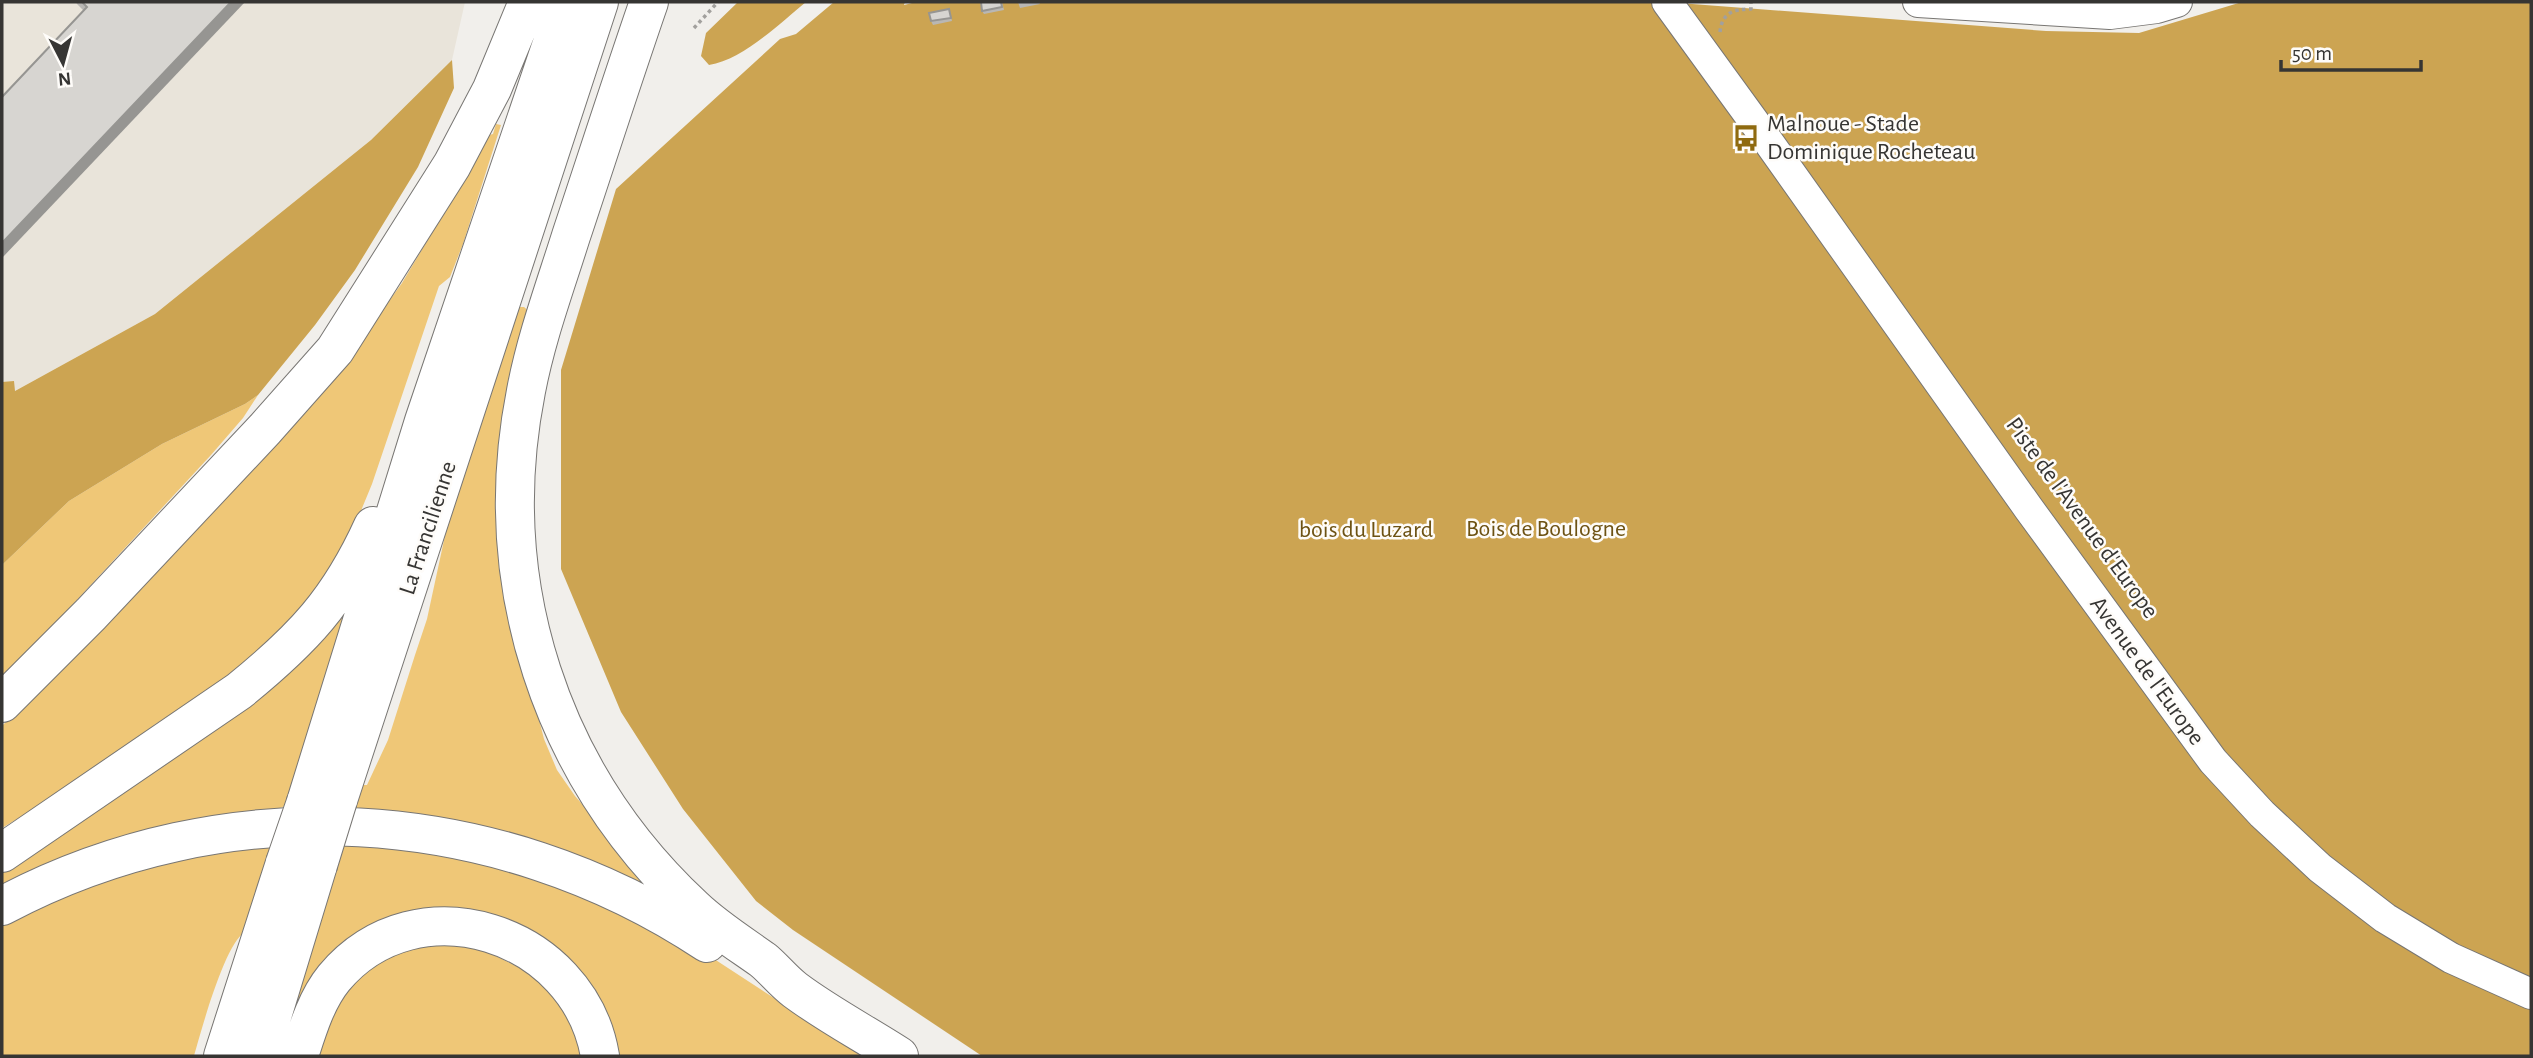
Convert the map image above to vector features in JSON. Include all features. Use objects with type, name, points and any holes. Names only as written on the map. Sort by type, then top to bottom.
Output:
[{"type":"highway","points":[[473,121],[476,89],[504,2]]},
{"type":"highway","points":[[2,704],[91,614],[265,429],[335,350],[452,165],[492,89],[528,2]]},
{"type":"highway","points":[[223,1056],[302,864],[322,801],[424,421],[566,2]]},
{"type":"highway","name":"La Francilienne","points":[[322,801],[599,2]]},
{"type":"highway","points":[[649,2],[544,321],[526,388],[520,423],[516,486],[517,553],[531,637],[569,742],[603,803],[627,837],[695,909],[767,963],[795,990],[899,1056]]},
{"type":"highway","points":[[2,853],[239,691],[307,631],[339,591],[353,568],[377,517],[400,457],[424,421]]},
{"type":"highway","points":[[2,906],[51,882],[124,854],[216,834],[313,826],[405,831],[482,845],[582,876],[646,906],[760,978],[795,990]]},
{"type":"highway","points":[[260,1056],[302,864]]},
{"type":"highway","points":[[299,1056],[320,1001],[332,980],[348,964],[385,939],[408,931],[438,926],[470,928],[499,935],[546,962],[565,980],[579,999],[590,1022],[600,1056]]},
{"type":"main road","points":[[1918,2],[2110,14],[2157,8],[2177,2]]},
{"type":"main road","name":"Avenue de l'Europe","points":[[1669,3],[2029,509],[2205,750],[2262,814],[2320,868],[2385,918],[2451,958],[2531,994]]},
{"type":"path","points":[[694,29],[718,2]]},
{"type":"path","points":[[1719,34],[1726,14],[1751,9],[1751,2]]},
{"type":"shaded area","points":[[2,2],[465,2],[452,60],[371,140],[155,314],[2,398]]},
{"type":"shaded area","points":[[496,124],[501,125],[463,244],[450,277],[439,286],[358,518],[324,581],[247,667],[154,725],[149,735],[76,784],[2,828],[2,726],[273,446],[348,358],[402,283],[455,194],[485,136],[493,134]]},
{"type":"shaded area","points":[[519,307],[524,307],[531,313],[527,673],[544,739],[557,770],[575,796],[654,886],[650,894],[353,814],[362,785],[367,785],[388,740],[427,619],[446,531]]},
{"type":"shaded area","points":[[258,395],[243,418],[211,455],[2,681],[2,565],[69,501],[162,444],[245,404]]},
{"type":"shaded area","points":[[351,595],[287,805],[278,809],[167,824],[66,856],[2,886],[2,863]]},
{"type":"shaded area","points":[[274,840],[245,932],[237,939],[222,969],[194,1056],[2,1056],[2,915],[97,872]]},
{"type":"shaded area","points":[[341,842],[470,852],[682,938],[863,1056],[612,1056],[580,983],[397,921],[288,1056],[277,1056]]},
{"type":"shaded area","points":[[460,938],[552,984],[589,1056],[312,1056],[338,995],[388,953]]},
{"type":"green space","points":[[738,2],[806,2],[748,48],[722,62],[709,65],[701,56],[706,33]]},
{"type":"green space","name":"bois du Luzard","points":[[834,2],[905,2],[904,5],[916,2],[1666,2],[2046,31],[2139,33],[2242,2],[2531,2],[2531,1056],[982,1056],[793,930],[756,901],[683,809],[621,712],[561,569],[561,370],[616,189],[780,39],[796,34]]},
{"type":"green space","points":[[452,60],[454,88],[418,167],[355,270],[315,325],[258,395],[245,404],[162,444],[69,501],[2,565],[2,382],[14,381],[15,391],[155,314],[371,140]]},
{"type":"building","points":[[82,2],[231,2],[2,243],[2,97],[87,7]]},
{"type":"building","points":[[981,2],[1001,2],[1002,7],[982,11]]},
{"type":"building","points":[[949,9],[951,18],[931,21],[929,13]]},
{"type":"place","name":"Malnoue - Stade Dominique Rocheteau","points":[[1746,138]]},
{"type":"park label","name":"Bois de Boulogne","points":[[1546,529]]}]
